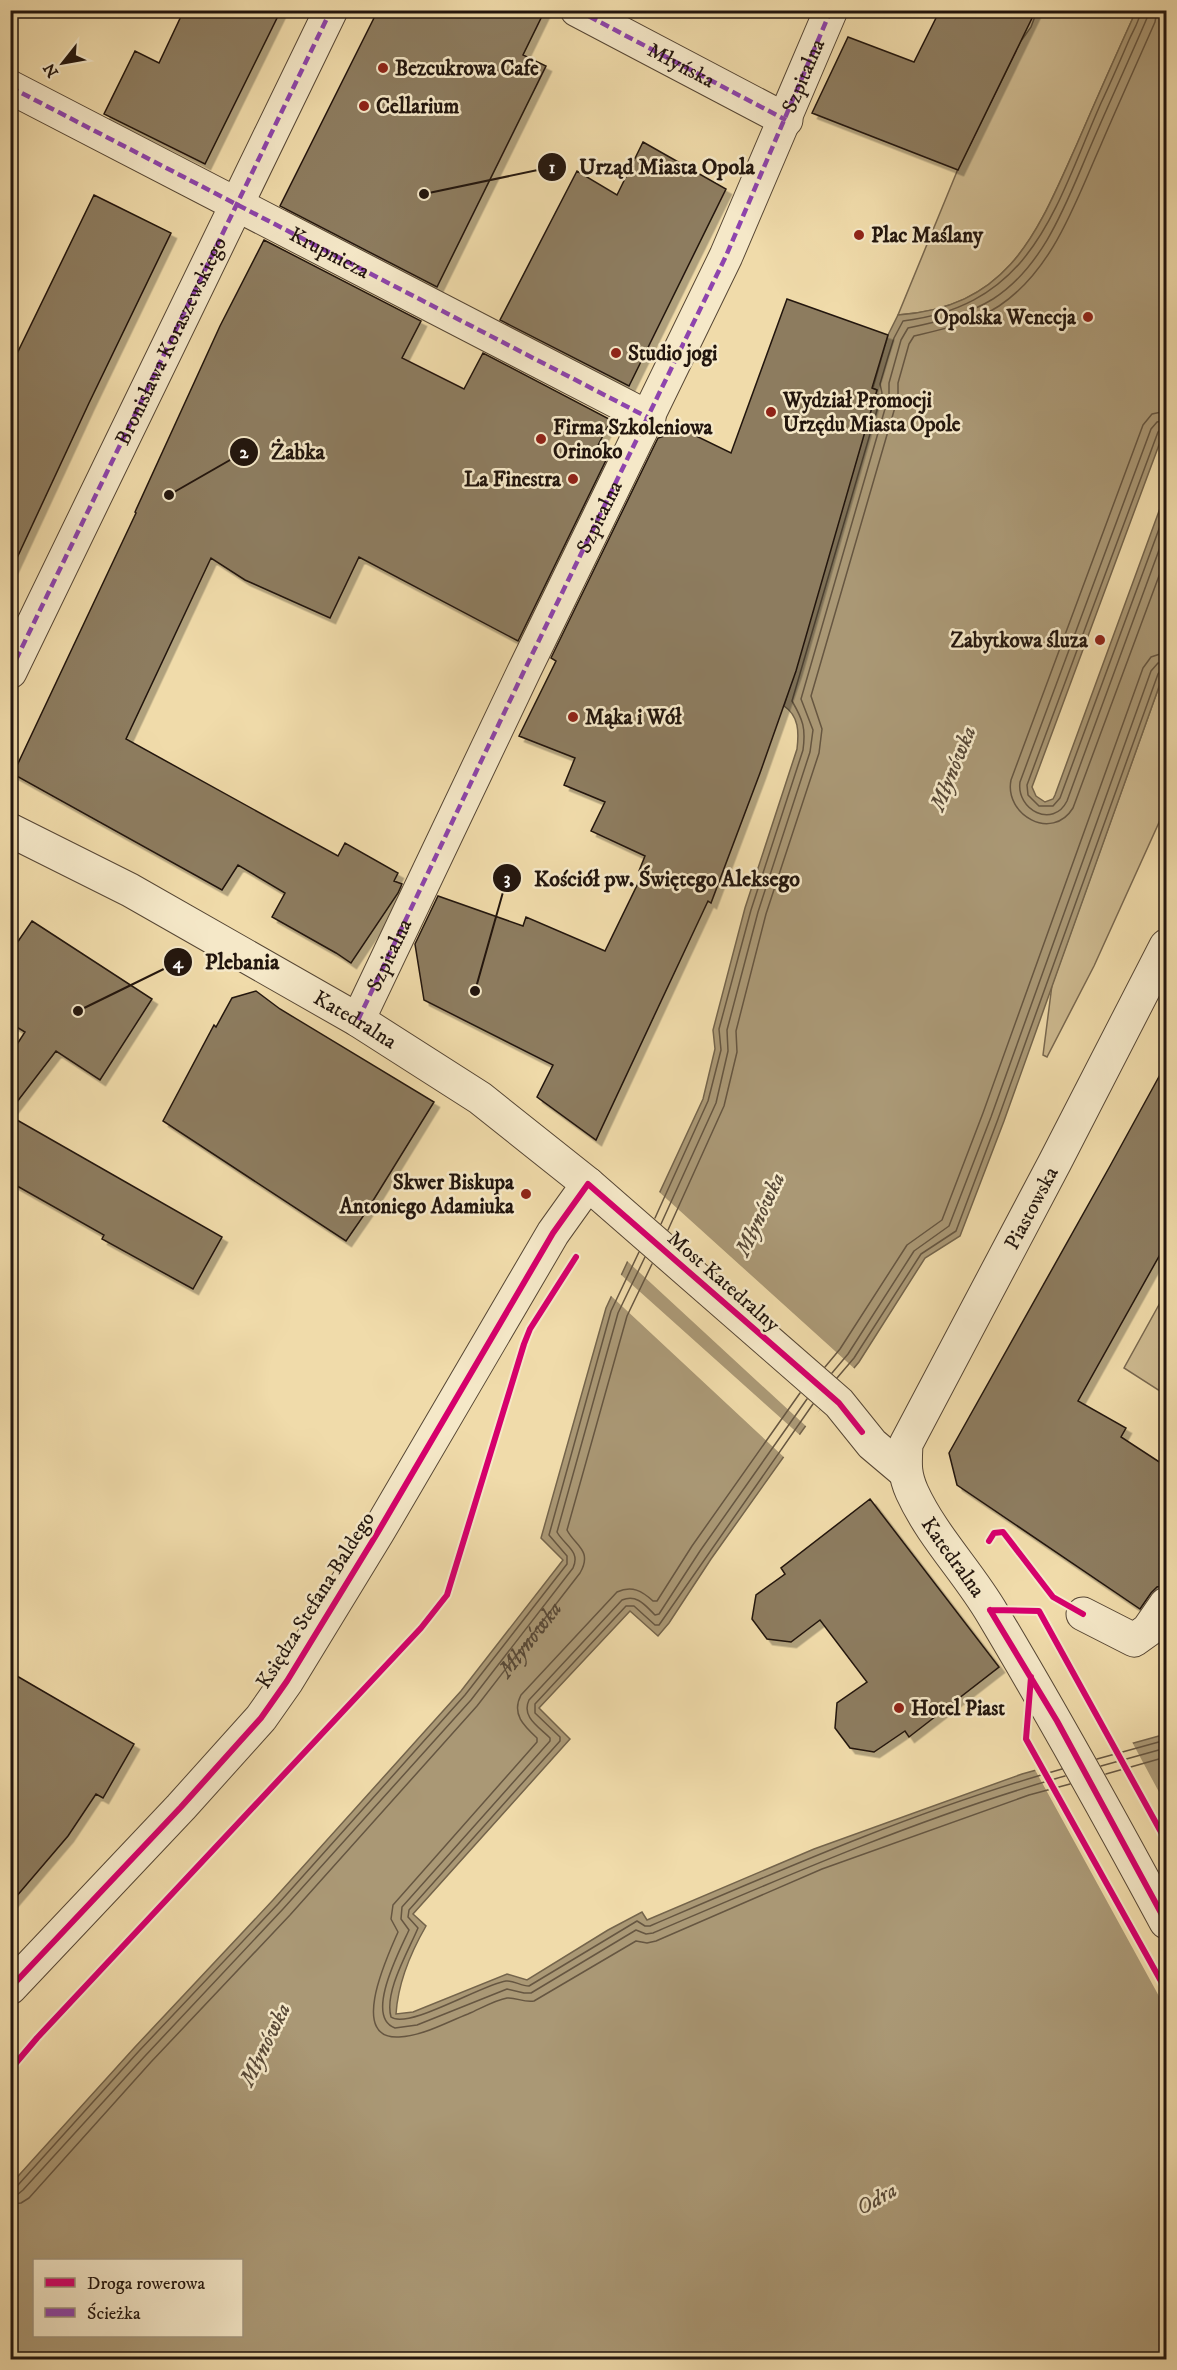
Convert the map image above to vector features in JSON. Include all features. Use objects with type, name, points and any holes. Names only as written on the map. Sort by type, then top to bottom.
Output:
[{"type":"street","name":"Bronisława Koraszewskiego","points":[[10,672],[331,10]]},
{"type":"street","name":"Młyńska","points":[[578,10],[786,120]]},
{"type":"street","name":"Szpitalna","points":[[358,1020],[525,669],[726,256],[831,10]]},
{"type":"street","name":"Krupnicza","points":[[10,87],[649,418]]},
{"type":"street","name":"Katedralna","points":[[10,830],[130,890],[358,1020],[480,1098],[588,1184]]},
{"type":"street","name":"Piastowska","points":[[904,1471],[906,1444],[1167,946]]},
{"type":"street","name":"Most Katedralny","points":[[588,1184],[839,1403]]},
{"type":"street","name":"Księdza Stefana Baldego","points":[[10,1988],[181,1807],[261,1718],[287,1681],[378,1532],[553,1233],[588,1184]]},
{"type":"street","name":"Katedralna","points":[[839,1403],[872,1444],[904,1471],[913,1494],[931,1524],[990,1610],[1057,1721],[1167,1922]]},
{"type":"street","points":[[1083,1614],[1134,1640],[1148,1630],[1167,1604]]},
{"type":"shaded area","points":[[1037,11],[1136,11],[1048,207],[1014,260],[993,281],[968,297],[936,309],[898,315],[958,169]]},
{"type":"shaded area","points":[[1166,667],[1166,807],[1094,966],[1047,1057],[1043,1055],[1052,985]]},
{"type":"shaded area","points":[[1166,1292],[1166,1395],[1124,1368]]},
{"type":"water","points":[[1136,11],[1166,11],[1166,426],[1032,787],[1036,796],[1045,802],[1053,799],[1055,795],[1166,492],[1166,667],[1004,1121],[960,1236],[925,1258],[859,1362],[807,1424],[711,1559],[669,1623],[658,1636],[630,1611],[539,1708],[570,1739],[413,1914],[426,1926],[406,1968],[399,1991],[396,2014],[413,2012],[507,1974],[527,1980],[608,1930],[642,1912],[647,1920],[814,1849],[1022,1774],[1166,1734],[1166,2359],[11,2359],[10,2185],[273,1900],[461,1691],[563,1560],[541,1538],[606,1308],[703,1099],[715,1049],[713,1030],[745,908],[797,749],[797,725],[793,715],[784,706],[877,390],[873,388],[888,335],[898,315],[936,309],[968,297],[993,281],[1014,260],[1032,235],[1062,177]]},
{"type":"pier","points":[[658,1191],[856,1370],[823,1405],[808,1428],[626,1260]]},
{"type":"pier","points":[[619,1273],[802,1437],[786,1459],[609,1294]]},
{"type":"pier","points":[[1131,1740],[1166,1805],[1166,2009],[1034,1768]]},
{"type":"building","points":[[184,10],[281,10],[205,164],[104,114],[135,51],[159,63]]},
{"type":"building","points":[[378,10],[545,10],[523,55],[546,66],[437,287],[280,206]]},
{"type":"building","points":[[940,10],[1036,10],[958,170],[812,113],[848,37],[914,62]]},
{"type":"building","points":[[643,142],[726,189],[629,386],[500,320],[577,171],[617,195]]},
{"type":"building","points":[[94,195],[171,233],[10,573],[10,368]]},
{"type":"building","points":[[264,240],[421,321],[402,358],[464,389],[483,353],[611,420],[592,457],[610,452],[518,641],[359,557],[330,618],[245,580],[211,558],[126,739],[338,856],[345,843],[398,873],[394,881],[402,884],[398,893],[351,963],[272,917],[285,893],[238,865],[222,890],[13,774],[136,513],[220,326]]},
{"type":"building","points":[[787,299],[888,335],[872,388],[877,390],[796,671],[760,773],[711,903],[708,901],[596,1140],[537,1097],[553,1065],[424,1000],[415,944],[438,896],[523,926],[526,917],[605,951],[643,873],[639,871],[645,856],[591,831],[605,802],[564,785],[575,758],[519,736],[556,661],[551,658],[658,438],[684,430],[731,453]]},
{"type":"building","points":[[32,921],[152,999],[100,1080],[56,1051],[10,1111],[10,1055],[25,1032],[10,1023],[10,953]]},
{"type":"building","points":[[256,991],[280,1009],[434,1102],[346,1241],[163,1121],[214,1025],[216,1027],[232,998]]},
{"type":"building","points":[[1167,1062],[1167,1242],[1078,1401],[1126,1428],[1121,1437],[1167,1467],[1167,1585],[1157,1587],[1140,1609],[957,1485],[949,1453]]},
{"type":"building","points":[[10,1116],[222,1237],[193,1289],[102,1239],[104,1235],[10,1182]]},
{"type":"building","points":[[870,1499],[999,1667],[909,1737],[905,1731],[874,1752],[850,1748],[835,1728],[837,1703],[867,1682],[820,1620],[791,1642],[767,1639],[752,1619],[756,1595],[785,1574],[781,1568]]},
{"type":"building","points":[[10,1672],[134,1744],[103,1798],[96,1794],[68,1836],[10,1904]]},
{"type":"marked path","points":[[10,672],[331,10]]},
{"type":"marked path","points":[[577,10],[786,120]]},
{"type":"marked path","points":[[358,1020],[525,669],[726,256],[831,10]]},
{"type":"marked path","points":[[10,87],[649,418]]},
{"type":"cycle path","points":[[10,1988],[181,1807],[261,1718],[287,1681],[378,1532],[553,1233],[588,1184],[839,1403],[862,1432]]},
{"type":"cycle path","points":[[10,2070],[37,2038],[421,1628],[447,1595],[524,1344],[530,1329],[576,1257]]},
{"type":"cycle path","points":[[989,1541],[994,1533],[1003,1532],[1053,1597],[1083,1614]]},
{"type":"cycle path","points":[[990,1610],[1057,1721],[1166,1922]]},
{"type":"cycle path","points":[[990,1610],[1039,1611],[1166,1841]]},
{"type":"cycle path","points":[[1031,1677],[1026,1739],[1166,1990]]},
{"type":"place","name":"Bezcukrowa Cafe","points":[[383,68]]},
{"type":"place","name":"Cellarium","points":[[364,106]]},
{"type":"place","name":"Urząd Miasta Opola","points":[[424,194]]},
{"type":"place","name":"Plac Maślany","points":[[859,235]]},
{"type":"place","name":"Opolska Wenecja","points":[[1088,317]]},
{"type":"place","name":"Studio jogi","points":[[616,353]]},
{"type":"place","name":"Wydział Promocji Urzędu Miasta Opole","points":[[771,412]]},
{"type":"place","name":"Firma Szkoleniowa Orinoko","points":[[541,439]]},
{"type":"place","name":"La Finestra","points":[[573,479]]},
{"type":"place","name":"Żabka","points":[[169,495]]},
{"type":"place","name":"Zabytkowa śluza","points":[[1100,640]]},
{"type":"place","name":"Mąka i Wół","points":[[573,717]]},
{"type":"place","name":"Kościół pw. Świętego Aleksego","points":[[475,991]]},
{"type":"place","name":"Plebania","points":[[78,1011]]},
{"type":"place","name":"Skwer Biskupa Antoniego Adamiuka","points":[[526,1194]]},
{"type":"place","name":"Hotel Piast","points":[[899,1708]]},
{"type":"water label","name":"Młynówka","points":[[952,768]]},
{"type":"water label","name":"Młynówka","points":[[759,1214]]},
{"type":"water label","name":"Młynówka","points":[[529,1639]]},
{"type":"water label","name":"Młynówka","points":[[264,2044]]},
{"type":"water label","name":"Odra","points":[[876,2198]]}]
